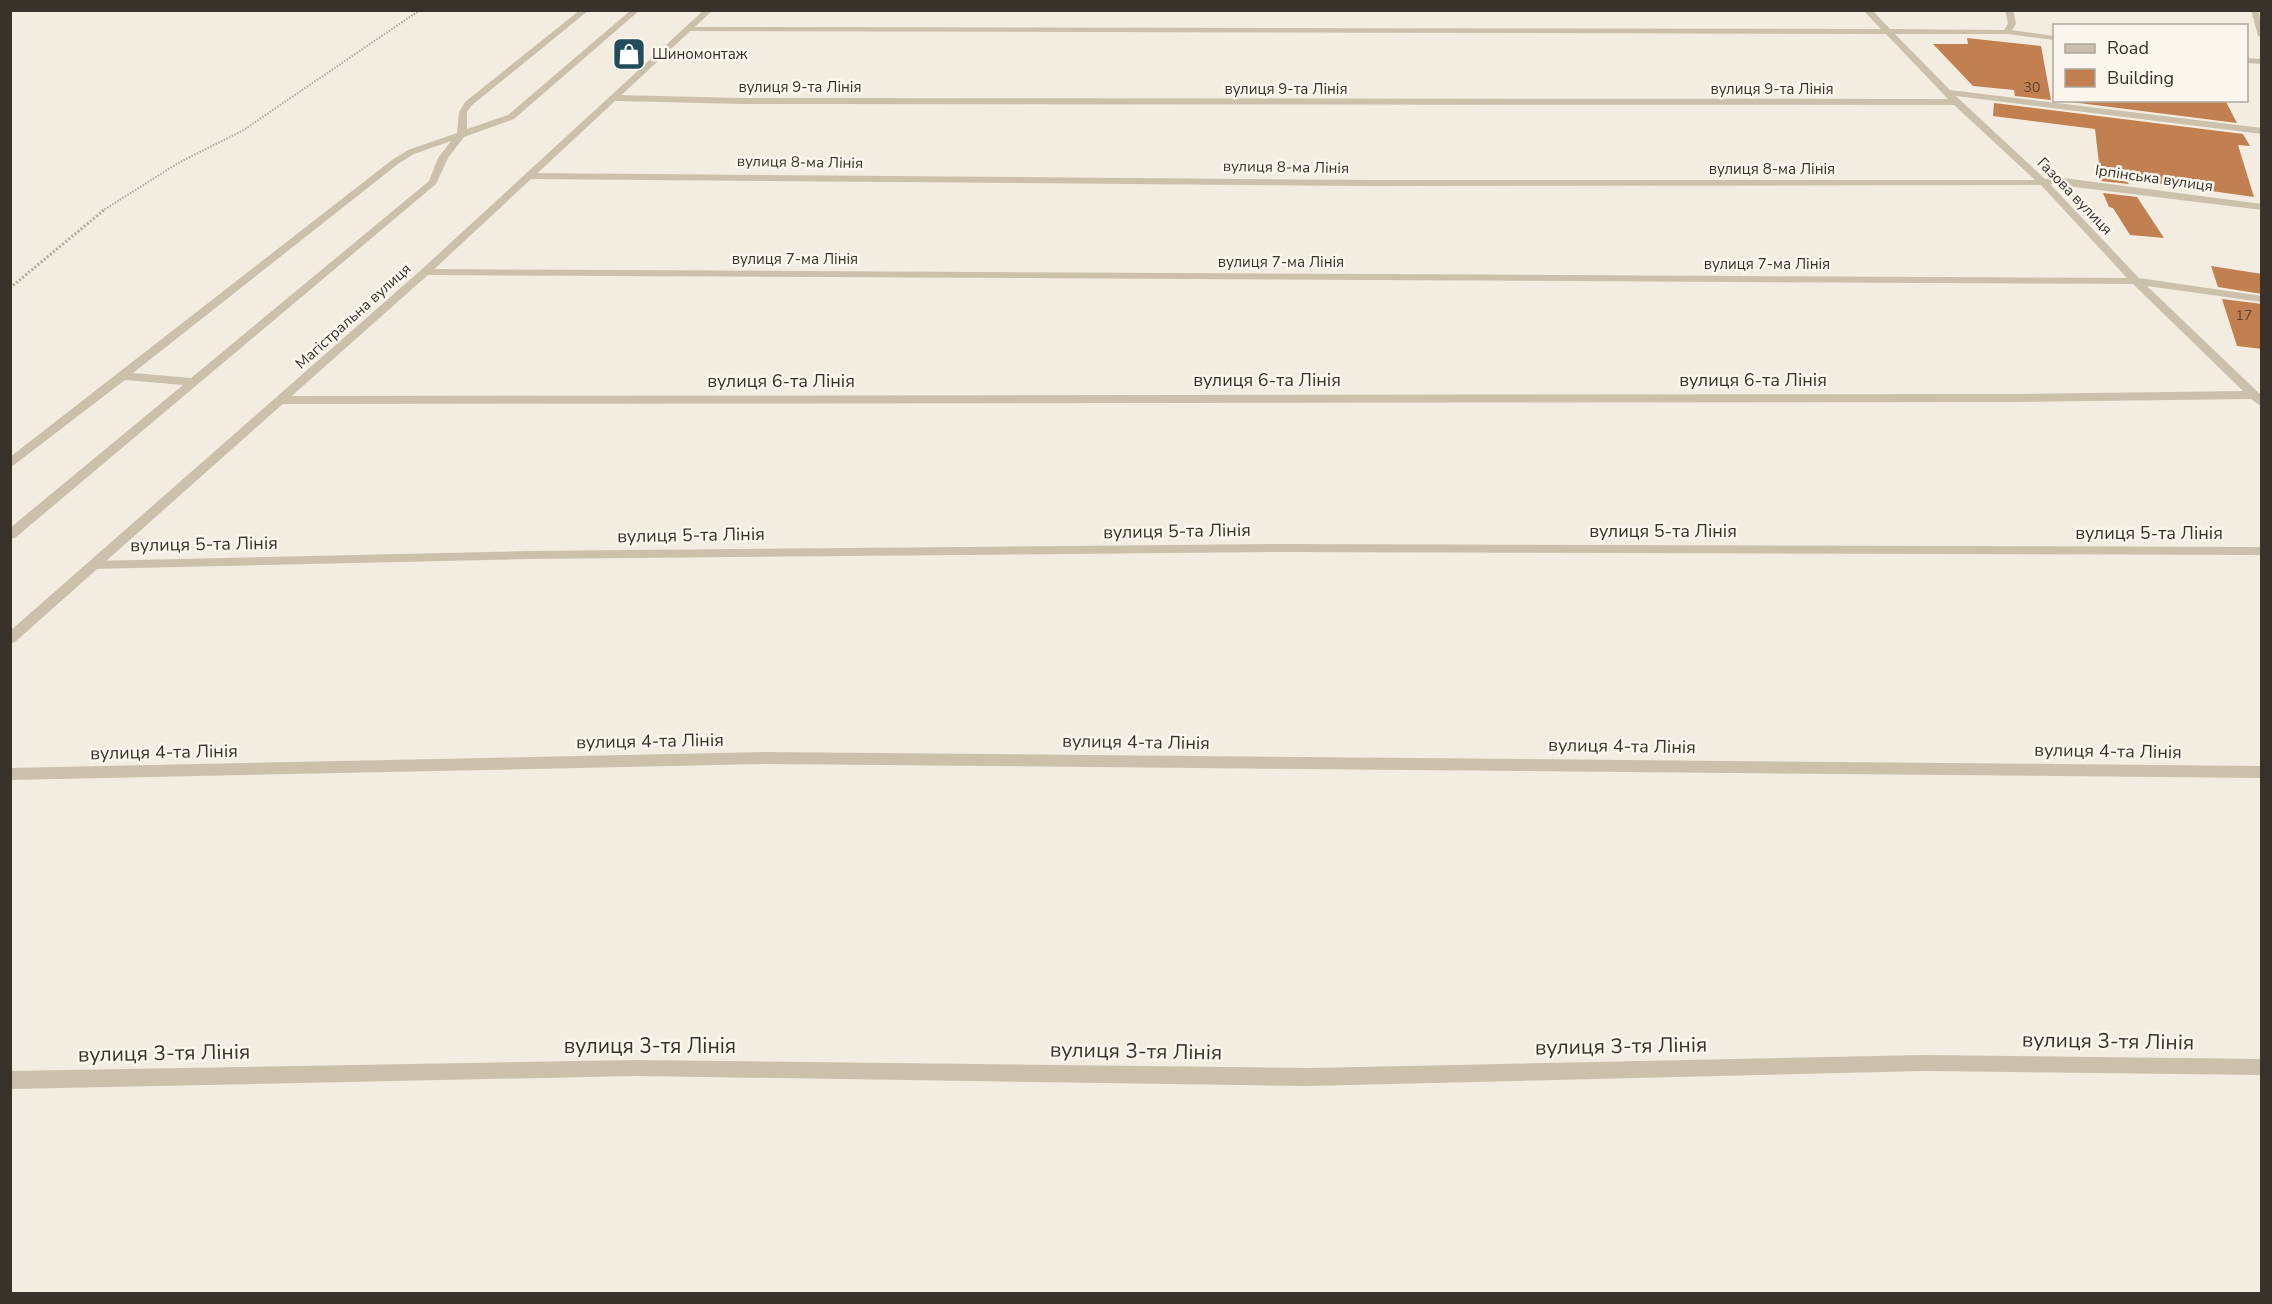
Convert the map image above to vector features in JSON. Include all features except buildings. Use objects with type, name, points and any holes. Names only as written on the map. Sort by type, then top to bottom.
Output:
[{"type":"street","points":[[10,534],[433,182],[443,158],[462,133],[462,112],[468,104],[585,10]]},
{"type":"street","points":[[10,464],[395,162],[411,152],[511,117],[636,10]]},
{"type":"street","name":"Магістральна вулиця","points":[[10,639],[425,272],[709,10]]},
{"type":"street","name":"Газова вулиця","points":[[1867,10],[1956,102],[2042,181],[2136,281],[2257,399]]},
{"type":"street","points":[[2007,32],[2012,24],[2009,10]]},
{"type":"street","points":[[2255,10],[2262,36]]},
{"type":"street","points":[[690,29],[2007,32],[2053,38]]},
{"type":"street","points":[[1949,93],[2262,131]]},
{"type":"street","name":"вулиця 9-та Лінія","points":[[616,98],[743,101],[1956,102]]},
{"type":"street","name":"вулиця 8-ма Лінія","points":[[529,176],[1384,183],[2029,184],[2042,181]]},
{"type":"street","name":"Ірпінська вулиця","points":[[2042,181],[2056,180],[2262,207]]},
{"type":"street","name":"вулиця 7-ма Лінія","points":[[425,272],[2136,281],[2262,299]]},
{"type":"street","points":[[124,376],[193,382]]},
{"type":"street","name":"вулиця 6-та Лінія","points":[[281,400],[2257,399]]},
{"type":"street","name":"вулиця 5-та Лінія","points":[[92,565],[527,555],[1258,548],[2262,551]]},
{"type":"street","name":"вулиця 4-та Лінія","points":[[10,774],[766,758],[2262,772]]},
{"type":"street","name":"вулиця 3-тя Лінія","points":[[10,1080],[636,1068],[1310,1077],[1924,1063],[2262,1067]]},
{"type":"path","points":[[10,288],[107,207],[180,162],[242,131],[420,10]]},
{"type":"place","name":"Шиномонтаж","points":[[629,54]]}]
